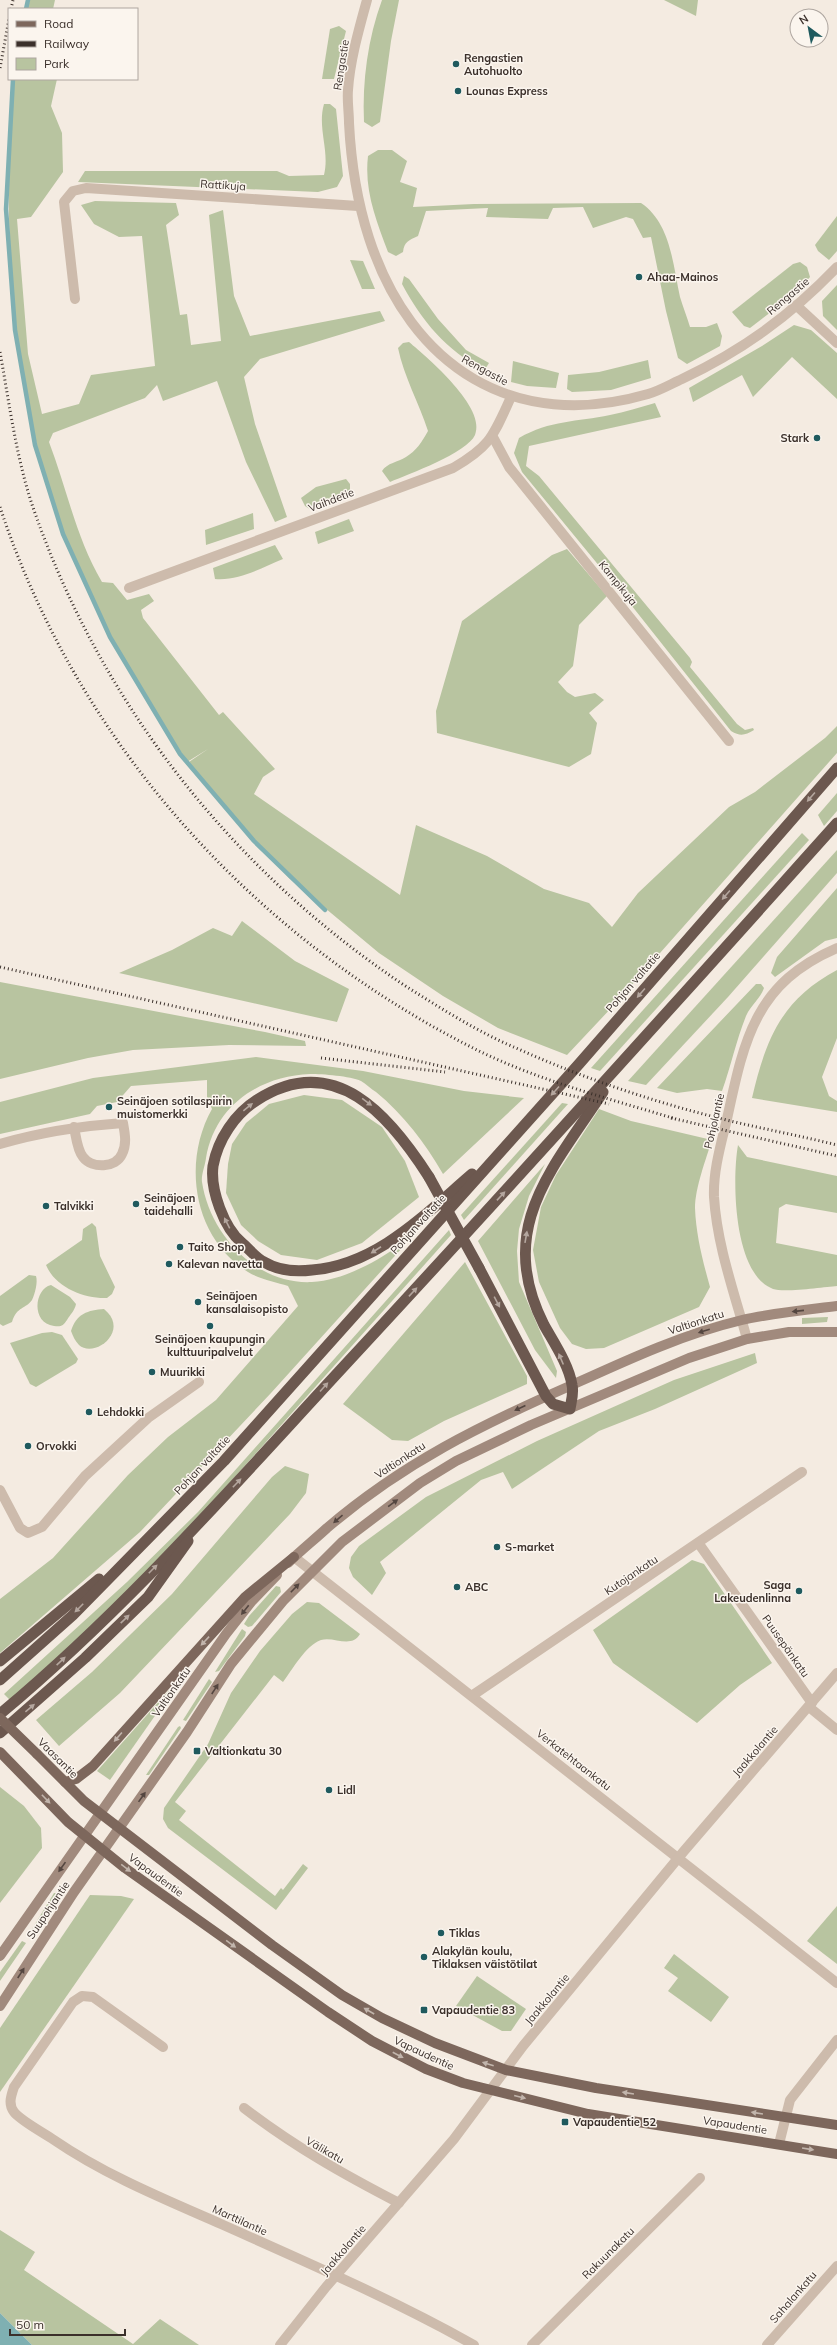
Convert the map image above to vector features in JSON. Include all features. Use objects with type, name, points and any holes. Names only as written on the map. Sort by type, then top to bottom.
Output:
[{"type":"highway","name":"Pohjan valtatie","points":[[0,1680],[73,1615],[219,1466],[579,1064],[837,768]]},
{"type":"highway","points":[[0,1714],[96,1628],[210,1512],[622,1063],[837,824]]},
{"type":"highway","points":[[504,1147],[405,1231],[365,1257],[334,1268],[294,1272],[264,1262],[234,1237],[216,1201],[213,1167],[223,1136],[245,1108],[275,1088],[304,1082],[336,1085],[367,1101],[394,1127],[429,1177],[479,1268],[546,1396],[553,1404],[570,1409],[572,1384],[537,1310],[526,1278],[524,1250],[530,1217],[542,1189],[560,1156],[622,1063]]},
{"type":"highway","points":[[0,1733],[85,1658],[148,1597],[210,1512]]},
{"type":"highway","points":[[0,1661],[146,1540]]},
{"type":"main road","name":"Valtionkatu","points":[[100,1814],[226,1634],[252,1601],[294,1557],[345,1513],[412,1464],[478,1427],[650,1350],[742,1320],[786,1312],[837,1306]]},
{"type":"main road","points":[[119,1828],[231,1664],[283,1601],[312,1570],[342,1542],[386,1508],[456,1461],[570,1409],[689,1358],[747,1338],[789,1332],[837,1332]]},
{"type":"main road","points":[[65,1782],[76,1779],[93,1766],[245,1597],[294,1557]]},
{"type":"main road","name":"Vaasantie","points":[[0,1718],[100,1814]]},
{"type":"main road","points":[[0,1752],[68,1822],[84,1835]]},
{"type":"main road","name":"Vapaudentie","points":[[100,1814],[268,1943],[342,1995],[382,2018],[435,2043],[506,2070],[596,2088],[837,2125]]},
{"type":"main road","name":"Suupohjantie","points":[[0,1956],[100,1814]]},
{"type":"main road","name":"Suupohjantie","points":[[0,2006],[119,1828]]},
{"type":"main road","name":"Vapaudentie","points":[[84,1835],[258,1962],[372,2041],[426,2070],[463,2083],[588,2114],[837,2154]]},
{"type":"street","name":"Rengastie","points":[[367,0],[359,28],[348,90],[350,143],[358,206],[374,253],[394,296],[421,336],[456,369],[485,386],[512,397],[551,404],[600,404],[649,394],[741,348],[798,307],[837,267]]},
{"type":"street","name":"Rattikuja","points":[[75,299],[64,202],[73,191],[86,188],[358,206]]},
{"type":"street","points":[[798,307],[837,343]]},
{"type":"street","name":"Vaihdetie","points":[[129,588],[453,468],[475,455],[493,437],[512,397]]},
{"type":"street","name":"Kampikuja","points":[[493,437],[509,466],[728,741]]},
{"type":"street","name":"Pohjolantie","points":[[747,1338],[720,1241],[714,1196],[716,1169],[731,1101],[745,1046],[756,1018],[777,988],[795,972],[820,955],[837,948]]},
{"type":"street","points":[[0,1144],[29,1136],[74,1127],[124,1123],[125,1143],[122,1155],[108,1166],[94,1165],[83,1157],[74,1127]]},
{"type":"street","points":[[0,1490],[20,1528],[28,1533],[42,1527],[96,1466],[148,1418],[199,1382]]},
{"type":"street","name":"Kutojankatu","points":[[473,1695],[699,1544],[802,1472]]},
{"type":"street","name":"Puusepänkatu","points":[[699,1544],[810,1705],[837,1730]]},
{"type":"street","name":"Verkatehtaankatu","points":[[294,1557],[473,1695],[837,1983]]},
{"type":"street","name":"Jaakkolantie","points":[[280,2345],[454,2139],[490,2090],[679,1857],[837,1673]]},
{"type":"street","name":"Marttilantie","points":[[163,2047],[93,1997],[82,1996],[73,2002],[18,2080],[10,2101],[14,2113],[72,2152],[100,2167],[195,2213],[337,2276],[436,2323],[474,2345]]},
{"type":"street","points":[[778,2144],[790,2100],[795,2091],[837,2040]]},
{"type":"street","name":"Välikatu","points":[[244,2108],[281,2136],[318,2160],[399,2203]]},
{"type":"street","name":"Rakuunakatu","points":[[532,2345],[700,2178]]},
{"type":"street","name":"Sahalankatu","points":[[767,2345],[837,2266]]},
{"type":"green space","points":[[30,0],[55,0],[53,8],[27,8]]},
{"type":"green space","points":[[382,0],[399,0],[391,41],[380,122],[372,127],[364,122],[365,75],[373,29]]},
{"type":"green space","points":[[664,0],[698,0],[696,16]]},
{"type":"green space","points":[[339,26],[346,31],[334,79],[322,79],[330,29]]},
{"type":"green space","points":[[14,80],[57,80],[51,106],[62,133],[63,172],[31,217],[17,219],[28,354],[42,414],[79,404],[91,375],[155,366],[142,236],[119,237],[94,224],[81,205],[95,201],[176,203],[179,215],[166,225],[180,315],[187,314],[191,345],[221,341],[209,215],[223,210],[234,296],[250,336],[380,311],[385,321],[260,359],[244,377],[255,424],[287,517],[275,522],[246,462],[217,381],[163,401],[157,385],[145,398],[53,433],[49,442],[85,548],[102,582],[113,583],[127,600],[149,594],[154,601],[141,610],[143,618],[219,715],[223,712],[275,769],[263,777],[254,794],[400,895],[416,825],[487,856],[544,889],[589,903],[612,927],[638,893],[729,807],[755,792],[825,738],[837,726],[837,753],[614,1005],[567,1055],[498,1028],[443,996],[379,953],[289,878],[186,764],[208,749],[187,762],[167,734],[97,611],[70,552],[46,480],[32,424],[14,309],[10,250],[10,134]]},
{"type":"green space","points":[[324,104],[330,104],[336,109],[343,176],[337,187],[318,192],[78,182],[85,171],[277,171],[289,176],[324,175],[326,157],[322,113]]},
{"type":"green space","points":[[378,150],[392,150],[407,161],[400,182],[417,188],[413,207],[474,204],[641,203],[659,222],[665,233],[680,297],[690,327],[706,327],[717,323],[722,336],[720,346],[687,364],[678,358],[666,311],[651,237],[643,238],[633,219],[626,217],[593,228],[583,207],[553,208],[548,219],[486,217],[488,208],[426,211],[418,236],[408,242],[404,246],[403,252],[396,256],[388,252],[375,217],[369,193],[367,169],[368,156]]},
{"type":"green space","points":[[837,216],[837,251],[829,260],[818,251],[815,245]]},
{"type":"green space","points":[[350,260],[363,261],[375,289],[362,289]]},
{"type":"green space","points":[[800,262],[807,267],[810,277],[797,292],[750,328],[744,326],[732,312],[793,264]]},
{"type":"green space","points":[[404,276],[409,279],[438,319],[466,350],[489,363],[484,371],[446,344],[436,334],[418,311],[402,284]]},
{"type":"green space","points":[[837,285],[837,330],[823,316],[822,301]]},
{"type":"green space","points":[[794,325],[811,330],[837,353],[837,399],[792,357],[753,397],[742,375],[693,402],[689,388],[762,346]]},
{"type":"green space","points":[[409,342],[429,359],[454,384],[464,398],[472,411],[476,424],[475,435],[470,442],[450,456],[390,482],[382,471],[384,468],[410,455],[428,431],[404,369],[398,348],[403,343]]},
{"type":"green space","points":[[648,360],[651,378],[611,390],[572,392],[567,389],[568,375],[599,372]]},
{"type":"green space","points":[[513,361],[559,373],[556,388],[527,386],[511,382]]},
{"type":"green space","points":[[655,403],[661,417],[529,446],[526,466],[539,476],[690,658],[692,662],[690,667],[737,724],[745,730],[753,728],[754,730],[745,734],[740,735],[731,731],[628,601],[522,472],[514,453],[519,438],[530,432],[564,422],[616,414]]},
{"type":"green space","points":[[346,479],[350,484],[350,496],[311,510],[305,506],[301,498],[316,487]]},
{"type":"green space","points":[[253,513],[254,529],[206,545],[205,530]]},
{"type":"green space","points":[[349,519],[354,531],[318,544],[315,532]]},
{"type":"green space","points":[[275,545],[283,559],[241,576],[215,579],[213,568]]},
{"type":"green space","points":[[567,549],[607,596],[579,625],[573,666],[558,682],[567,692],[575,697],[595,693],[604,700],[589,713],[597,723],[591,754],[569,767],[437,733],[436,711],[462,621],[552,555]]},
{"type":"green space","points":[[837,793],[837,811],[824,826],[818,815]]},
{"type":"green space","points":[[802,833],[809,840],[600,1071],[591,1068]]},
{"type":"green space","points":[[837,850],[837,873],[728,997],[646,1085],[628,1081]]},
{"type":"green space","points":[[837,888],[837,938],[825,941],[775,977],[771,973],[777,957]]},
{"type":"green space","points":[[242,921],[295,961],[349,989],[337,1022],[119,973],[172,950],[213,928],[232,936]]},
{"type":"green space","points":[[837,970],[837,1038],[822,1077],[829,1096],[837,1101],[837,1112],[752,1098],[763,1057],[770,1039],[779,1023],[789,1008],[802,994]]},
{"type":"green space","points":[[0,982],[265,1032],[305,1041],[306,1046],[229,1045],[133,1050],[88,1058],[0,1079]]},
{"type":"green space","points":[[756,984],[761,984],[764,988],[746,1016],[722,1091],[707,1089],[677,1093],[657,1088]]},
{"type":"green space","points":[[256,1057],[363,1071],[464,1091],[524,1098],[443,1174],[421,1140],[396,1110],[376,1092],[356,1079],[322,1074],[292,1076],[257,1087],[230,1109],[219,1123],[211,1139],[202,1182],[207,1202],[215,1220],[226,1238],[239,1253],[255,1266],[273,1275],[292,1281],[324,1281],[359,1269],[401,1244],[402,1248],[271,1393],[140,1532],[0,1653],[0,1599],[53,1558],[128,1475],[168,1437],[216,1400],[298,1306],[288,1286],[252,1274],[229,1257],[215,1240],[205,1219],[198,1198],[196,1175],[197,1152],[203,1130],[212,1109],[207,1097],[207,1080],[131,1086],[117,1102],[97,1106],[90,1114],[0,1134],[0,1102],[93,1078]]},
{"type":"green space","points":[[304,1095],[342,1100],[382,1127],[405,1161],[419,1197],[362,1243],[317,1260],[281,1255],[258,1241],[241,1225],[226,1193],[228,1164],[232,1144],[246,1123],[269,1104]]},
{"type":"green space","points":[[562,1103],[568,1104],[464,1220],[461,1215]]},
{"type":"green space","points":[[599,1109],[631,1121],[712,1140],[695,1200],[698,1238],[710,1287],[699,1307],[604,1348],[586,1349],[572,1344],[560,1328],[539,1282],[533,1250],[541,1207],[556,1175]]},
{"type":"green space","points":[[738,1145],[747,1157],[837,1176],[837,1213],[786,1204],[779,1208],[776,1243],[837,1255],[837,1286],[778,1290],[773,1289],[760,1280],[750,1265],[743,1246],[738,1224],[735,1180]]},
{"type":"green space","points":[[545,1164],[529,1196],[519,1229],[517,1251],[519,1282],[557,1371],[556,1378],[535,1350],[478,1241]]},
{"type":"green space","points":[[92,1223],[96,1227],[100,1256],[115,1287],[112,1294],[107,1298],[98,1298],[80,1294],[71,1290],[56,1280],[46,1265],[82,1240],[83,1229]]},
{"type":"green space","points":[[449,1230],[451,1235],[191,1526],[77,1641],[10,1700],[4,1694],[127,1582],[198,1512]]},
{"type":"green space","points":[[465,1262],[527,1376],[527,1384],[444,1421],[408,1441],[392,1440],[343,1404]]},
{"type":"green space","points":[[29,1275],[36,1276],[37,1279],[32,1300],[16,1313],[12,1322],[3,1326],[0,1324],[0,1296]]},
{"type":"green space","points":[[51,1285],[70,1297],[76,1304],[66,1322],[60,1326],[47,1324],[41,1319],[38,1313],[38,1299],[45,1288]]},
{"type":"green space","points":[[104,1309],[111,1317],[114,1326],[112,1334],[101,1346],[85,1348],[79,1345],[71,1331],[73,1325],[83,1314],[93,1310]]},
{"type":"green space","points":[[828,1317],[827,1322],[802,1324],[802,1318]]},
{"type":"green space","points":[[52,1332],[62,1335],[78,1359],[76,1363],[36,1387],[30,1384],[10,1343],[42,1333]]},
{"type":"green space","points":[[755,1353],[757,1363],[655,1409],[599,1431],[512,1489],[503,1472],[481,1480],[380,1562],[386,1573],[372,1595],[353,1577],[349,1568],[351,1557],[359,1546],[426,1497],[537,1441],[674,1380]]},
{"type":"green space","points":[[285,1466],[309,1474],[306,1493],[290,1514],[120,1693],[59,1746],[36,1720],[92,1672],[172,1594],[272,1477]]},
{"type":"green space","points":[[692,1560],[704,1564],[772,1663],[740,1685],[697,1723],[613,1663],[593,1630]]},
{"type":"green space","points":[[276,1586],[280,1587],[281,1592],[252,1626],[248,1627],[244,1624],[249,1616]]},
{"type":"green space","points":[[307,1602],[319,1603],[360,1634],[352,1641],[321,1640],[305,1652],[283,1682],[274,1675],[175,1802],[186,1811],[179,1820],[275,1896],[281,1888],[283,1890],[303,1864],[308,1868],[276,1910],[168,1828],[163,1819],[164,1808],[208,1744],[231,1693],[260,1651],[292,1614]]},
{"type":"green space","points":[[242,1629],[246,1632],[245,1636],[219,1671],[215,1672]]},
{"type":"green space","points":[[187,1670],[110,1780],[97,1771]]},
{"type":"green space","points":[[209,1679],[212,1682],[186,1721],[183,1720]]},
{"type":"green space","points":[[180,1726],[181,1728],[149,1775],[146,1775],[178,1727]]},
{"type":"green space","points":[[0,1787],[24,1806],[41,1828],[42,1848],[0,1903]]},
{"type":"green space","points":[[54,1893],[57,1893],[58,1895],[32,1933],[29,1934]]},
{"type":"green space","points":[[90,1895],[121,1896],[134,1899],[0,2092],[0,2028]]},
{"type":"green space","points":[[837,1906],[837,1964],[807,1941]]},
{"type":"green space","points":[[22,1941],[26,1943],[0,1981],[0,1972]]},
{"type":"green space","points":[[674,1954],[729,1997],[711,2022],[668,1991],[678,1978],[664,1968]]},
{"type":"green space","points":[[477,1976],[526,2009],[511,2031],[502,2031],[456,2006]]},
{"type":"green space","points":[[0,2230],[35,2252],[24,2270],[133,2344],[160,2319],[199,2345],[32,2345],[0,2313]]},
{"type":"water","points":[[0,2313],[32,2345],[0,2345]]},
{"type":"waterway","points":[[26,8],[28,0]]},
{"type":"waterway","points":[[13,80],[6,209],[15,330],[35,445],[63,534],[110,637],[180,754],[254,841],[325,910]]},
{"type":"railway","points":[[11,8],[13,0]]},
{"type":"railway","points":[[0,68],[8,24]]},
{"type":"railway","points":[[0,352],[19,456],[29,496],[65,587],[99,655],[139,720],[183,782],[233,839],[287,893],[345,942],[407,987],[460,1020],[502,1042],[608,1085],[655,1100],[720,1118],[837,1145]]},
{"type":"railway","points":[[0,507],[34,594],[76,676],[127,754],[184,826],[249,892],[320,952],[396,1005],[477,1050],[550,1080],[676,1119]]},
{"type":"railway","points":[[0,967],[609,1104]]},
{"type":"railway","points":[[321,1058],[445,1072]]},
{"type":"railway","points":[[671,1118],[837,1156]]},
{"type":"place","name":"Rengastien Autohuolto","points":[[456,64]]},
{"type":"place","name":"Lounas Express","points":[[458,91]]},
{"type":"place","name":"Ahaa-Mainos","points":[[639,277]]},
{"type":"place","name":"Stark","points":[[817,438]]},
{"type":"place","name":"Seinäjoen sotilaspiirin muistomerkki","points":[[109,1107]]},
{"type":"place","name":"Seinäjoen taidehalli","points":[[136,1204]]},
{"type":"place","name":"Talvikki","points":[[46,1206]]},
{"type":"place","name":"Taito Shop","points":[[180,1247]]},
{"type":"place","name":"Kalevan navetta","points":[[169,1264]]},
{"type":"place","name":"Seinäjoen kansalaisopisto","points":[[198,1302]]},
{"type":"place","name":"Seinäjoen kaupungin kulttuuripalvelut","points":[[210,1326]]},
{"type":"place","name":"Muurikki","points":[[152,1372]]},
{"type":"place","name":"Lehdokki","points":[[89,1412]]},
{"type":"place","name":"Orvokki","points":[[28,1446]]},
{"type":"place","name":"S-market","points":[[497,1547]]},
{"type":"place","name":"ABC","points":[[457,1587]]},
{"type":"place","name":"Saga Lakeudenlinna","points":[[799,1591]]},
{"type":"place","name":"Valtionkatu 30","points":[[197,1751]]},
{"type":"place","name":"Lidl","points":[[329,1790]]},
{"type":"place","name":"Tiklas","points":[[441,1933]]},
{"type":"place","name":"Alakylän koulu, Tiklaksen väistötilat","points":[[424,1957]]},
{"type":"place","name":"Vapaudentie 83","points":[[424,2010]]},
{"type":"place","name":"Vapaudentie 52","points":[[565,2122]]}]
